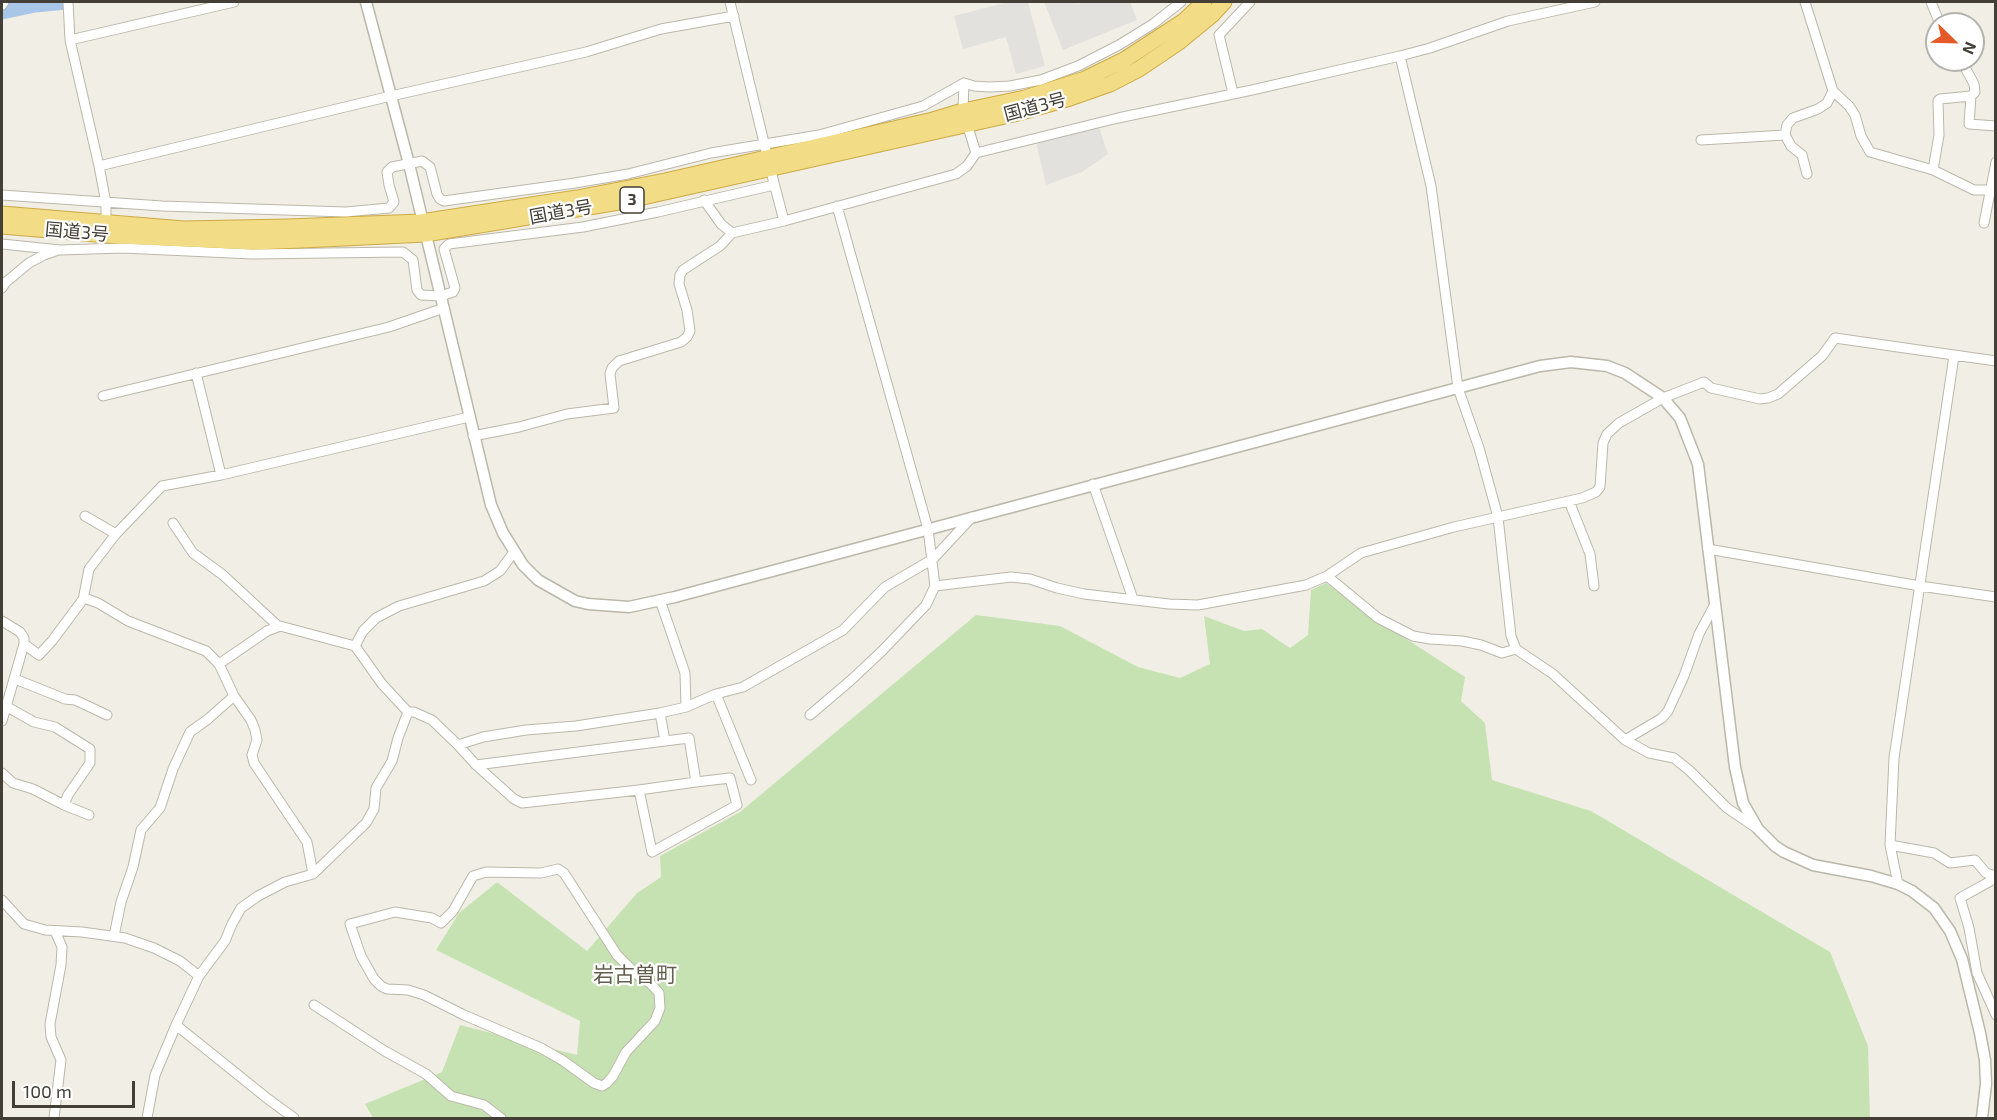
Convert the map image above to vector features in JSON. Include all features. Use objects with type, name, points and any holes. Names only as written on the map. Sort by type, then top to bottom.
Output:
[{"type":"highway","name":"国道3号","points":[[965,117],[1084,79],[1124,60],[1184,21],[1203,2]]},
{"type":"highway","name":"国道3号","points":[[2,226],[106,235],[255,242],[423,228],[615,203],[699,186],[767,157],[965,117],[1049,105],[1110,84],[1138,69],[1179,42],[1224,2]]},
{"type":"highway","name":"国道3号","points":[[2,214],[106,235]]},
{"type":"street","points":[[70,40],[234,2]]},
{"type":"street","points":[[366,2],[409,164],[491,506],[514,552],[538,580],[575,601],[629,607],[1540,366],[1571,362],[1607,366],[1625,373],[1663,398],[1680,418],[1698,464],[1735,767],[1743,803],[1758,829]]},
{"type":"street","points":[[730,2],[784,221]]},
{"type":"street","points":[[2,195],[106,204],[334,212],[389,208],[394,202],[387,172],[392,167],[422,161],[430,167],[437,194],[444,201],[628,174],[711,153],[767,157],[819,135],[923,106],[963,83],[974,86],[1010,86],[1041,80],[1078,66],[1119,45],[1153,24],[1181,2]]},
{"type":"street","points":[[1233,93],[1219,35],[1250,2]]},
{"type":"street","points":[[473,435],[519,427],[567,414],[614,408],[610,374],[612,368],[620,361],[663,349],[687,337],[690,331],[687,310],[679,284],[680,275],[683,270],[720,246],[732,233],[956,174],[976,153],[1118,118],[1400,56],[1508,21],[1594,2]]},
{"type":"street","points":[[1805,2],[1833,92],[1849,106],[1855,115],[1861,136],[1870,152],[1933,170],[1974,190],[1993,190]]},
{"type":"street","points":[[68,4],[70,40],[106,204],[106,235]]},
{"type":"street","points":[[99,166],[586,52],[662,29],[734,16]]},
{"type":"street","points":[[1400,56],[1431,186],[1458,388],[1479,448],[1498,517],[1511,636],[1516,649],[1553,674],[1625,740],[1649,753],[1674,758],[1727,808],[1758,829],[1775,846],[1805,862],[1898,884],[1918,895],[1934,908],[1950,931],[1962,959],[1985,1060],[1986,1084],[1983,1119]]},
{"type":"street","points":[[1968,72],[1974,84],[1975,92],[1971,96],[1968,124],[1995,126]]},
{"type":"street","points":[[963,83],[965,117],[976,153]]},
{"type":"street","points":[[1807,174],[1802,155],[1791,146],[1785,135],[1786,125],[1793,118],[1818,109],[1827,103],[1833,92]]},
{"type":"street","points":[[1933,170],[1939,135],[1938,101],[1971,96]]},
{"type":"street","points":[[1701,140],[1785,135]]},
{"type":"street","points":[[1984,223],[1993,190],[1995,162]]},
{"type":"street","points":[[106,235],[123,248],[252,254],[402,252],[413,260],[417,290],[420,295],[441,296],[455,288],[444,249],[449,244],[583,227],[774,185]]},
{"type":"street","points":[[704,200],[721,224],[732,233]]},
{"type":"street","points":[[810,715],[882,651],[926,605],[935,586],[928,529],[837,206]]},
{"type":"street","points":[[2,288],[29,263],[44,255],[106,235]]},
{"type":"street","points":[[2,244],[60,250]]},
{"type":"street","points":[[103,396],[389,327],[444,308]]},
{"type":"street","points":[[935,586],[1011,577],[1030,579],[1084,594],[1198,605],[1306,585],[1327,576],[1360,553],[1454,527],[1569,501],[1596,492],[1600,487],[1603,443],[1606,434],[1619,423],[1663,398],[1704,382],[1711,388],[1721,391],[1760,399],[1768,398],[1778,394],[1822,356],[1835,338],[1995,361]]},
{"type":"street","points":[[1898,884],[1890,845],[1894,758],[1954,356]]},
{"type":"street","points":[[196,374],[221,475]]},
{"type":"street","points":[[24,644],[39,655],[52,641],[83,600],[90,569],[116,534],[162,486],[221,475],[469,417]]},
{"type":"street","points":[[1093,484],[1133,599]]},
{"type":"street","points":[[1569,501],[1590,554],[1594,586]]},
{"type":"street","points":[[85,516],[116,534]]},
{"type":"street","points":[[458,745],[504,733],[576,726],[660,712],[743,687],[843,630],[885,587],[933,559],[973,517]]},
{"type":"street","points":[[173,523],[193,553],[224,575],[278,626],[355,646],[382,684],[408,712],[414,712],[432,720],[476,765],[514,799],[522,803],[730,778],[737,806],[652,852],[639,790]]},
{"type":"street","points":[[1708,549],[1995,597]]},
{"type":"street","points":[[355,646],[363,630],[376,618],[399,606],[484,581],[500,572],[514,552]]},
{"type":"street","points":[[1327,576],[1378,618],[1413,636],[1462,640],[1502,653],[1516,649]]},
{"type":"street","points":[[83,600],[84,598],[98,603],[128,621],[206,651],[219,664],[234,696],[251,720],[255,730],[257,740],[252,755],[254,762],[307,842],[313,874]]},
{"type":"street","points":[[660,600],[685,673],[686,706]]},
{"type":"street","points":[[1625,740],[1662,718],[1668,711],[1699,634],[1715,604]]},
{"type":"street","points":[[2,621],[20,632],[24,638],[15,679],[4,705],[2,721]]},
{"type":"street","points":[[219,664],[278,626]]},
{"type":"street","points":[[15,679],[65,699],[75,700],[107,715]]},
{"type":"street","points":[[716,694],[751,780]]},
{"type":"street","points":[[114,936],[141,830],[160,808],[189,732],[234,696]]},
{"type":"street","points":[[4,705],[34,722],[55,727],[90,749],[90,763],[68,795],[64,805]]},
{"type":"street","points":[[147,1119],[155,1075],[176,1025],[199,976],[225,941],[241,908],[285,882],[313,874],[366,823],[374,809],[376,788],[392,761],[408,712]]},
{"type":"street","points":[[660,712],[665,741]]},
{"type":"street","points":[[476,765],[689,738],[696,782]]},
{"type":"street","points":[[2,773],[13,783],[33,789],[64,805],[89,814]]},
{"type":"street","points":[[1890,845],[1934,853],[1950,863],[1975,860],[1986,873],[1995,877]]},
{"type":"street","points":[[558,869],[564,873],[617,955],[660,993],[660,1008],[655,1021],[626,1052],[613,1076],[602,1086],[540,1048],[464,1016],[424,995],[381,986],[374,979],[362,956],[350,924],[395,912],[432,918],[441,923],[453,911],[473,876],[486,872],[541,873],[558,869]]},
{"type":"street","points":[[1995,877],[1960,898],[1969,928],[1977,973],[1995,1015]]},
{"type":"street","points":[[2,900],[24,924],[45,930],[125,938],[154,948],[180,961],[199,976]]},
{"type":"street","points":[[54,1119],[61,1060],[51,1037],[50,1024],[62,947],[55,931]]},
{"type":"street","points":[[314,1005],[383,1050],[426,1074],[451,1096],[484,1105],[501,1119]]},
{"type":"street","points":[[176,1025],[294,1119]]},
{"type":"green space","points":[[1326,583],[1374,618],[1465,677],[1461,701],[1485,723],[1492,780],[1591,811],[1830,952],[1868,1046],[1870,1118],[373,1118],[365,1104],[442,1072],[460,1025],[577,1055],[580,1021],[436,950],[459,913],[497,882],[587,951],[637,893],[661,877],[660,856],[740,812],[976,615],[1060,626],[1138,667],[1180,678],[1210,664],[1204,616],[1244,631],[1262,629],[1290,648],[1308,635],[1311,590]]},
{"type":"shaded area","points":[[1008,2],[1028,2],[1045,66],[1016,74],[1006,37],[963,49],[954,16]]},
{"type":"shaded area","points":[[1044,2],[1076,2],[1078,4],[1083,2],[1130,2],[1137,20],[1063,50]]},
{"type":"shaded area","points":[[1099,127],[1108,154],[1082,172],[1046,185],[1036,142]]},
{"type":"waterway","points":[[2,12],[35,5],[66,2]]},
{"type":"district","name":"岩古曽町","points":[[635,975]]}]
